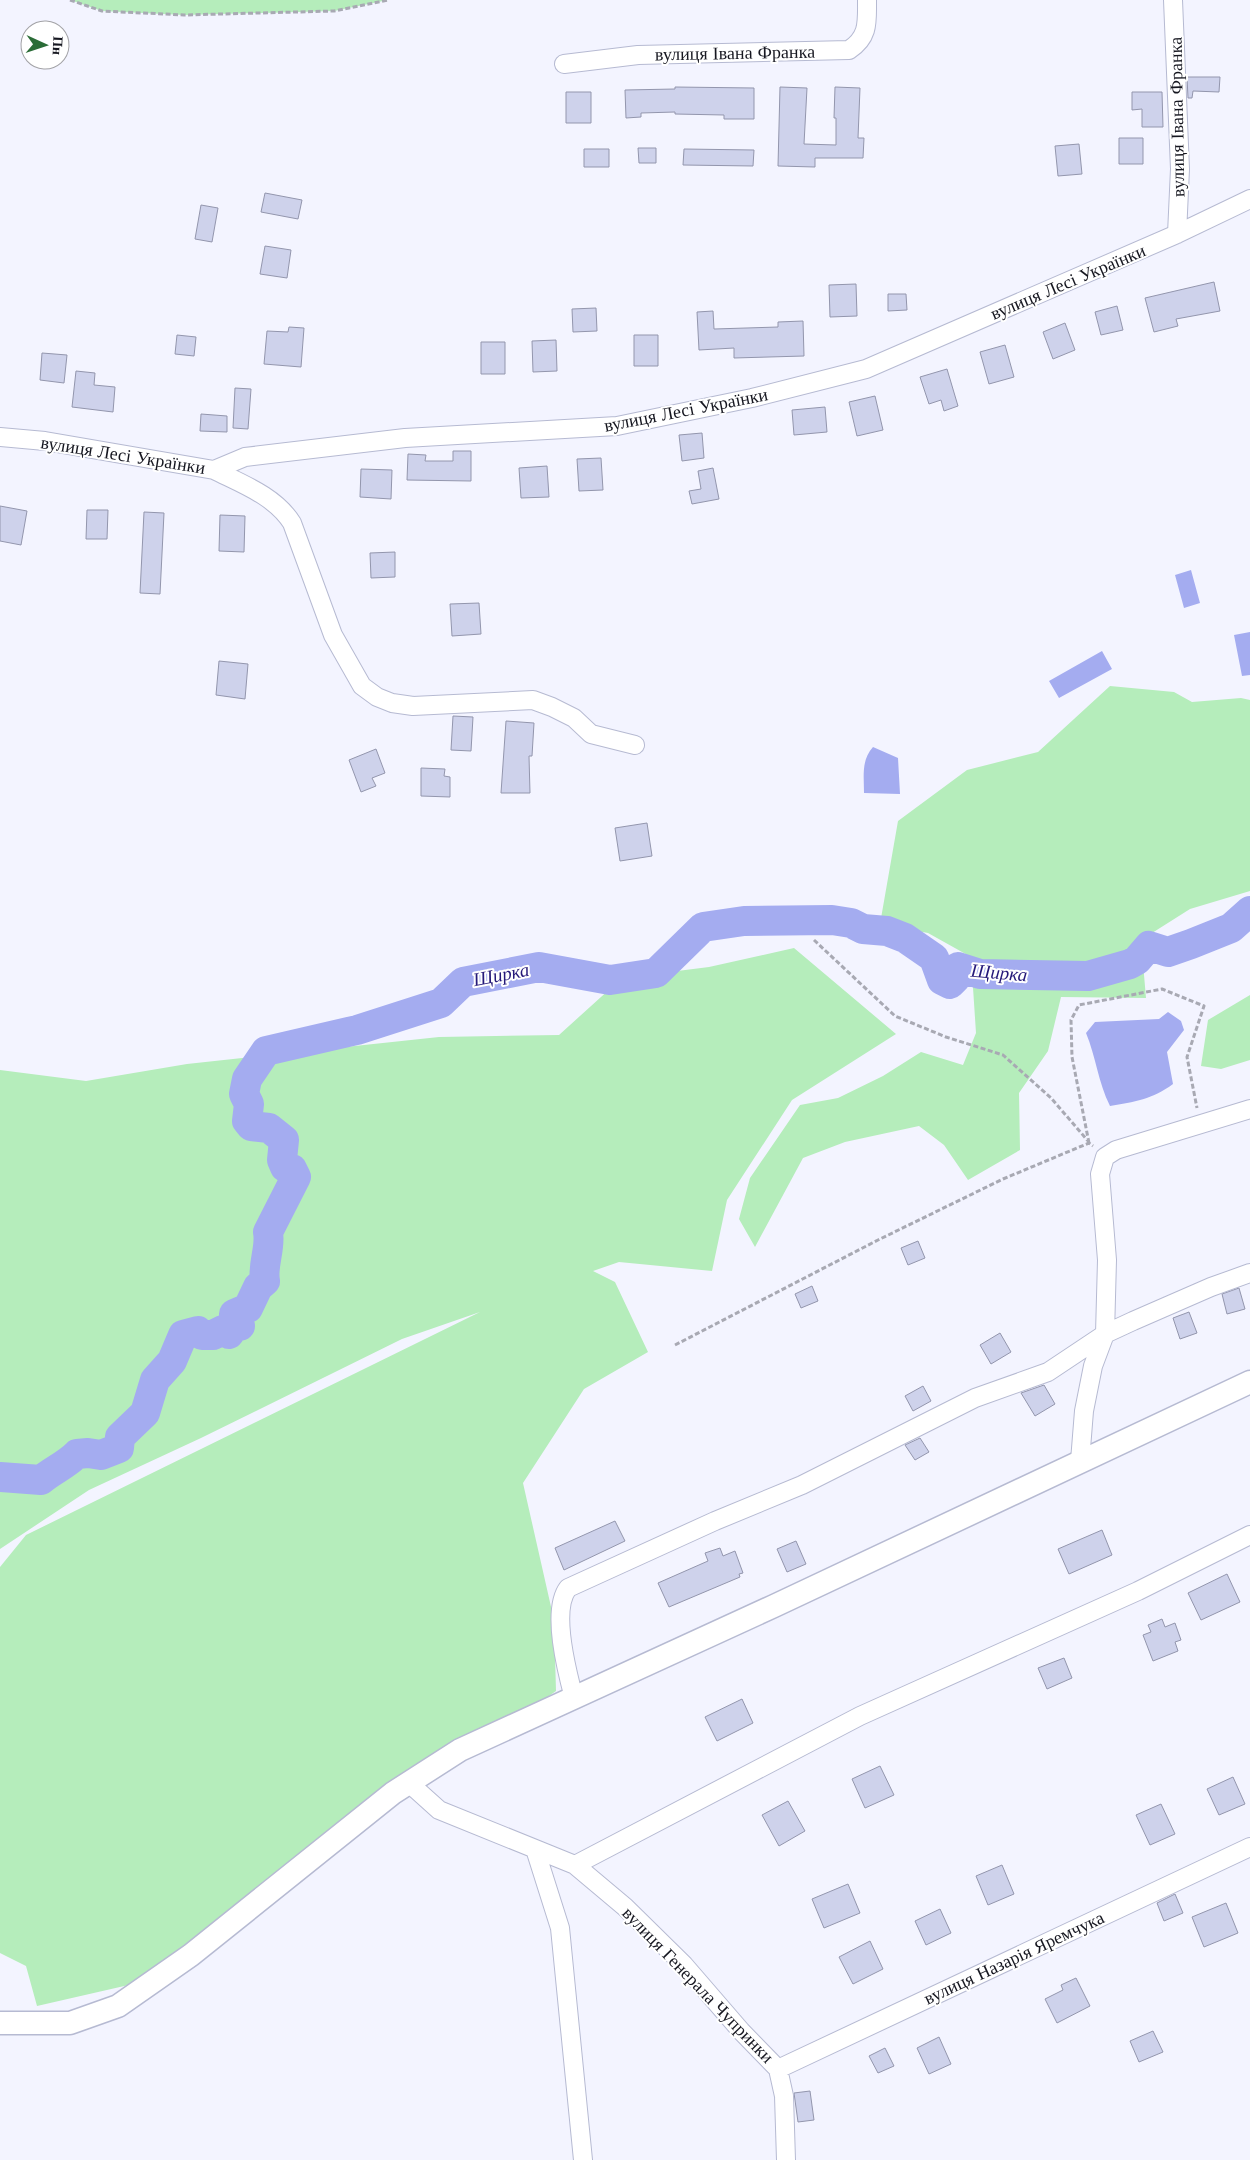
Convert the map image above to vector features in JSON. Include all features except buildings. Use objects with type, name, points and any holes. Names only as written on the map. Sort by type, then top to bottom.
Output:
[{"type":"street","name":"вулиця Івана Франка","points":[[564,64],[638,55],[849,50],[860,43],[866,30],[867,0]]},
{"type":"street","name":"вулиця Івана Франка","points":[[1173,0],[1180,169],[1177,234]]},
{"type":"street","name":"вулиця Лесі Українки","points":[[0,437],[45,441],[214,470],[244,457],[405,438],[617,426],[752,398],[866,369],[1177,234],[1250,199]]},
{"type":"street","points":[[214,470],[256,490],[284,510],[292,523],[333,635],[362,686],[377,697],[392,703],[413,706],[533,700],[574,718],[591,734],[635,745]]},
{"type":"street","points":[[1080,1461],[1084,1411],[1093,1366],[1105,1334],[1108,1260],[1100,1174],[1105,1157],[1116,1150],[1250,1109]]},
{"type":"street","points":[[574,1698],[565,1666],[561,1618],[562,1596],[568,1588],[706,1525],[802,1485],[975,1398],[1048,1372],[1105,1334],[1211,1287],[1250,1273]]},
{"type":"street","points":[[0,2022],[70,2023],[118,2006],[191,1955],[409,1783],[460,1750],[1250,1382]]},
{"type":"street","points":[[575,1866],[860,1716],[1138,1592],[1250,1535]]},
{"type":"street","name":"вулиця Генерала Чупринки","points":[[409,1783],[438,1810],[575,1866],[625,1907],[684,1966],[741,2031],[778,2069],[784,2096],[786,2160]]},
{"type":"street","name":"вулиця Назарія Яремчука","points":[[778,2069],[1250,1847]]},
{"type":"street","points":[[535,1849],[560,1928],[584,2160]]},
{"type":"path","points":[[70,0],[102,11],[184,15],[334,11],[388,0]]},
{"type":"path","points":[[814,940],[895,1016],[946,1037],[1002,1055],[1051,1098],[1089,1143],[1105,1157]]},
{"type":"path","points":[[1089,1143],[1072,1057],[1071,1020],[1079,1005],[1162,989],[1204,1006],[1187,1057],[1198,1114],[1205,1124]]},
{"type":"path","points":[[675,1345],[994,1183],[1089,1143]]},
{"type":"green space","points":[[70,0],[388,0],[334,11],[184,15],[102,11]]},
{"type":"green space","points":[[1110,686],[1174,692],[1192,702],[1241,698],[1250,700],[1250,891],[1190,909],[1141,940],[1146,998],[1061,997],[1048,1051],[1019,1093],[1020,1150],[968,1180],[944,1145],[919,1126],[845,1142],[803,1158],[755,1247],[739,1219],[750,1178],[800,1105],[838,1098],[883,1076],[921,1052],[963,1065],[976,1033],[971,957],[928,933],[880,924],[898,821],[967,770],[1038,752]]},
{"type":"green space","points":[[794,948],[896,1034],[792,1100],[727,1200],[712,1271],[619,1262],[593,1271],[615,1282],[648,1352],[584,1389],[523,1483],[554,1620],[556,1691],[202,1941],[133,1984],[37,2006],[26,1966],[0,1953],[0,1567],[26,1535],[480,1312],[402,1339],[201,1438],[89,1490],[0,1549],[0,1070],[86,1081],[187,1064],[439,1037],[559,1035],[622,978],[709,967]]},
{"type":"green space","points":[[1250,995],[1250,1060],[1221,1069],[1201,1066],[1208,1020]]},
{"type":"water","points":[[1191,570],[1200,603],[1184,608],[1175,575]]},
{"type":"water","points":[[1250,632],[1250,675],[1242,676],[1234,635]]},
{"type":"water","points":[[1102,651],[1112,669],[1059,698],[1049,681]]},
{"type":"water","points":[[873,747],[898,758],[900,794],[864,793],[865,763]]},
{"type":"water","points":[[1168,1012],[1181,1021],[1184,1030],[1167,1052],[1173,1084],[1151,1096],[1110,1106],[1086,1033],[1095,1022],[1159,1019]]},
{"type":"waterway","name":"Щирка","points":[[0,1477],[41,1480],[77,1454],[101,1455],[119,1448],[120,1437],[145,1413],[155,1380],[172,1361],[183,1335],[198,1331],[202,1335],[213,1335],[223,1330],[229,1334],[234,1326],[240,1326],[238,1317],[234,1314],[248,1308],[258,1287],[265,1281],[268,1232],[296,1177],[292,1169],[285,1167],[282,1160],[284,1140],[269,1128],[251,1126],[247,1121],[249,1104],[244,1094],[247,1079],[266,1051],[357,1030],[441,1003],[463,982],[539,967],[610,980],[656,973],[703,927],[744,921],[832,920],[851,923],[863,929],[887,931],[905,938],[934,958],[942,980],[950,984],[956,978],[958,967],[980,974],[1088,976],[1130,964],[1137,960],[1149,946],[1168,952],[1231,928],[1250,911]]}]
